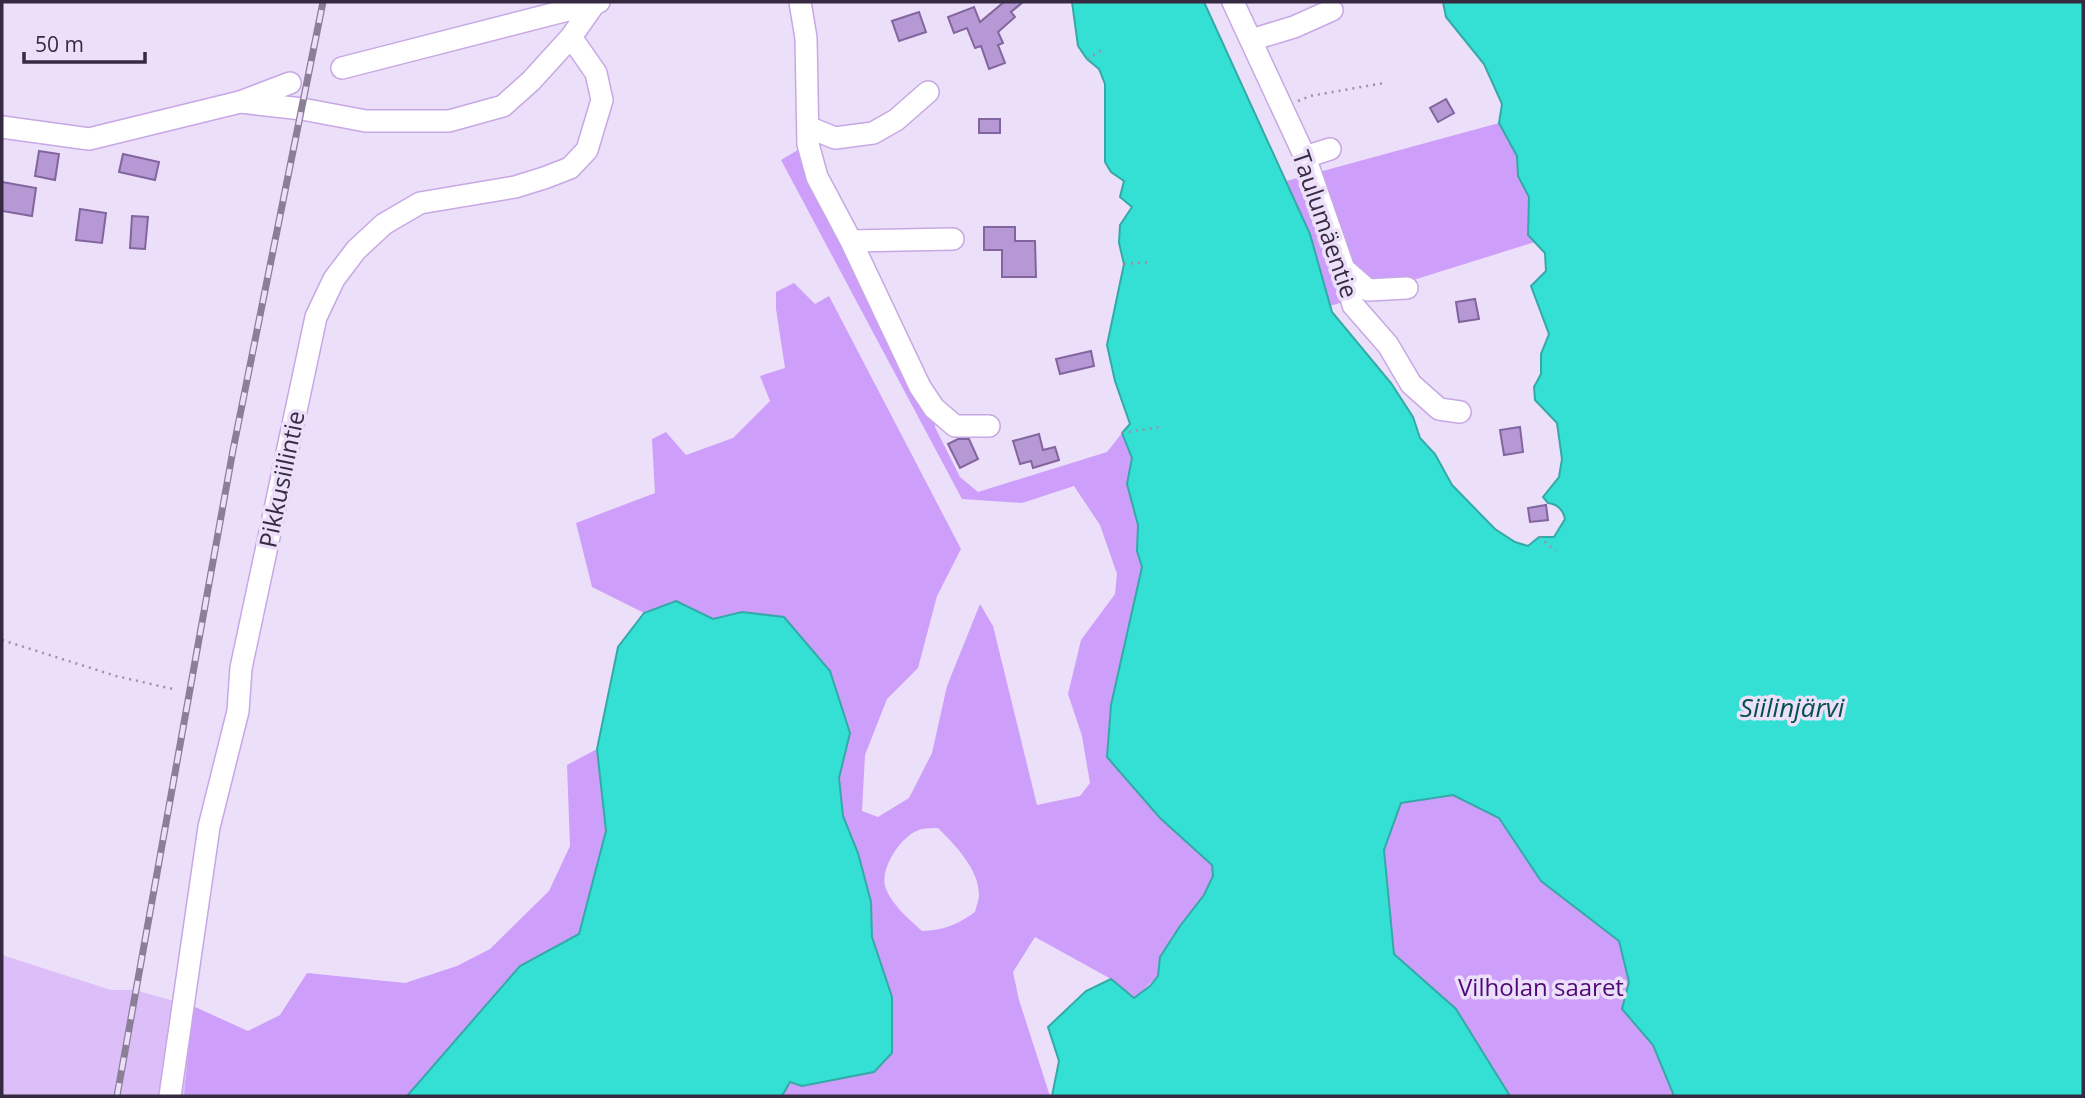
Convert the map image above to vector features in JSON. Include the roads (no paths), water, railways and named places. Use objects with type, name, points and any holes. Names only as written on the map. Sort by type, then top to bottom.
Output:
[{"type":"street","points":[[240,102],[302,109],[366,121],[449,121],[503,106],[531,81],[571,37],[597,2]]},
{"type":"street","points":[[342,68],[597,2]]},
{"type":"street","points":[[800,2],[806,43],[808,144],[817,177],[851,241],[920,387],[934,408],[955,426],[989,426]]},
{"type":"street","name":"Taulumäentie","points":[[1233,2],[1305,157],[1353,305],[1388,345],[1411,384],[1439,409],[1460,412]]},
{"type":"street","points":[[1251,40],[1294,27],[1332,10]]},
{"type":"street","name":"Pikkusiilintie","points":[[170,1096],[209,827],[238,711],[241,668],[316,317],[334,279],[356,250],[384,224],[420,203],[515,187],[544,178],[570,168],[587,150],[602,100],[596,73],[571,37]]},
{"type":"street","points":[[2,127],[89,139],[240,102],[290,83]]},
{"type":"street","points":[[808,127],[835,138],[873,133],[896,120],[928,92]]},
{"type":"street","points":[[1305,157],[1330,149]]},
{"type":"street","points":[[851,241],[953,239]]},
{"type":"street","points":[[1343,269],[1367,289],[1407,288]]},
{"type":"water","name":"Siilinjärvi","points":[[1072,2],[1204,2],[1310,234],[1332,312],[1391,383],[1413,417],[1420,438],[1435,454],[1452,485],[1495,529],[1515,542],[1528,546],[1539,537],[1554,537],[1565,519],[1560,508],[1548,503],[1543,497],[1559,477],[1562,459],[1557,423],[1535,400],[1534,387],[1541,374],[1541,354],[1549,334],[1531,286],[1546,271],[1545,253],[1528,235],[1529,197],[1518,176],[1517,156],[1499,123],[1502,104],[1484,64],[1446,17],[1443,2],[2083,2],[2083,1096],[1674,1096],[1653,1045],[1622,1009],[1629,982],[1619,941],[1541,881],[1499,818],[1453,795],[1401,803],[1384,850],[1394,954],[1456,1009],[1510,1096],[1052,1096],[1059,1061],[1048,1027],[1086,991],[1111,979],[1134,998],[1150,986],[1158,976],[1160,957],[1204,895],[1213,876],[1212,865],[1160,818],[1107,757],[1111,705],[1142,567],[1137,551],[1138,525],[1127,484],[1132,458],[1122,433],[1130,424],[1115,381],[1107,345],[1124,264],[1119,243],[1120,225],[1132,207],[1120,197],[1124,181],[1111,172],[1105,162],[1105,84],[1099,69],[1087,59],[1078,46]]},
{"type":"water","points":[[676,601],[713,619],[742,612],[784,617],[830,671],[850,733],[839,778],[843,816],[858,853],[871,902],[872,937],[892,997],[892,1053],[874,1072],[802,1086],[790,1082],[782,1096],[407,1096],[520,966],[579,934],[606,831],[597,749],[618,647],[644,613]]},
{"type":"railway","points":[[117,1096],[233,450],[323,2]]},
{"type":"park label","name":"Vilholan saaret","points":[[1541,986]]}]
